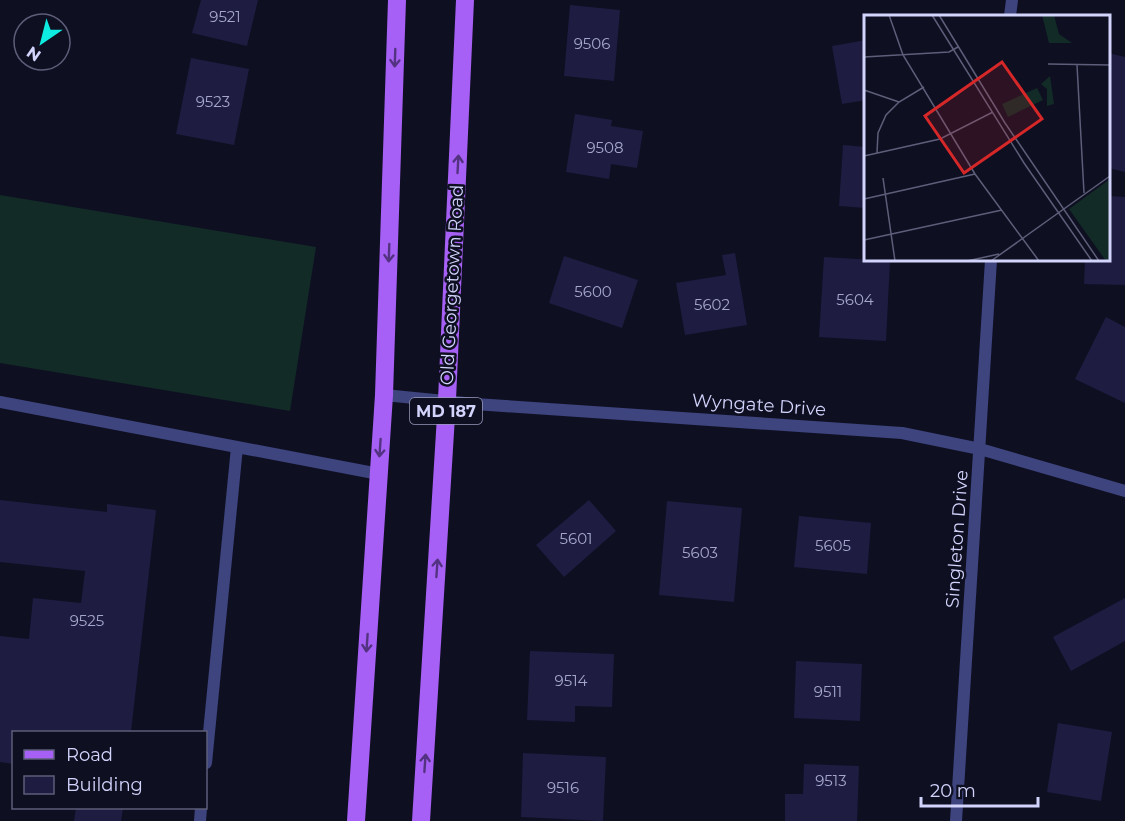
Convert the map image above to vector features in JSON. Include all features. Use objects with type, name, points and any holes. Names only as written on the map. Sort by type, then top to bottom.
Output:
[{"type":"main road","name":"MD 187","points":[[356,821],[384,395],[397,0]]},
{"type":"main road","name":"Old Georgetown Road","points":[[421,821],[447,400],[465,0]]},
{"type":"street","points":[[1010,15],[1012,0]]},
{"type":"street","name":"Singleton Drive","points":[[956,821],[992,261]]},
{"type":"street","name":"Wyngate Drive","points":[[384,395],[902,433],[980,449],[1125,491]]},
{"type":"street","points":[[0,402],[379,474]]},
{"type":"street","points":[[207,753],[237,447]]},
{"type":"green space","points":[[0,195],[316,247],[290,411],[0,363]]},
{"type":"building","points":[[201,0],[258,0],[247,46],[192,33]]},
{"type":"building","points":[[570,5],[620,10],[614,81],[564,76]]},
{"type":"building","points":[[864,40],[864,100],[842,104],[832,46]]},
{"type":"building","points":[[1110,53],[1125,57],[1125,172],[1110,168]]},
{"type":"building","points":[[191,58],[249,69],[234,145],[176,134]]},
{"type":"building","points":[[575,114],[612,120],[611,126],[643,131],[637,168],[611,164],[609,179],[566,172]]},
{"type":"building","points":[[843,145],[864,147],[864,208],[839,206]]},
{"type":"building","points":[[1110,196],[1125,197],[1125,285],[1084,284],[1085,261],[1110,261]]},
{"type":"building","points":[[735,253],[747,325],[685,335],[676,283],[726,275],[722,255]]},
{"type":"building","points":[[564,256],[638,280],[622,328],[549,303]]},
{"type":"building","points":[[824,257],[890,261],[886,341],[819,337]]},
{"type":"building","points":[[1106,317],[1125,327],[1125,403],[1075,379]]},
{"type":"building","points":[[0,500],[107,512],[107,504],[156,510],[131,731],[12,731],[12,764],[0,762],[0,636],[29,639],[33,598],[81,603],[85,571],[0,562]]},
{"type":"building","points":[[589,500],[616,531],[564,577],[536,545]]},
{"type":"building","points":[[667,501],[742,508],[734,602],[659,595]]},
{"type":"building","points":[[799,516],[871,523],[867,574],[794,567]]},
{"type":"building","points":[[1125,598],[1125,641],[1071,671],[1053,637]]},
{"type":"building","points":[[530,651],[614,654],[612,707],[575,706],[575,722],[527,720]]},
{"type":"building","points":[[796,661],[862,664],[860,721],[794,718]]},
{"type":"building","points":[[1058,723],[1112,732],[1101,801],[1047,792]]},
{"type":"building","points":[[523,753],[606,757],[603,821],[521,817]]},
{"type":"building","points":[[804,764],[859,766],[857,821],[785,821],[785,794],[803,794]]},
{"type":"building","points":[[76,809],[123,809],[121,821],[74,821]]}]
